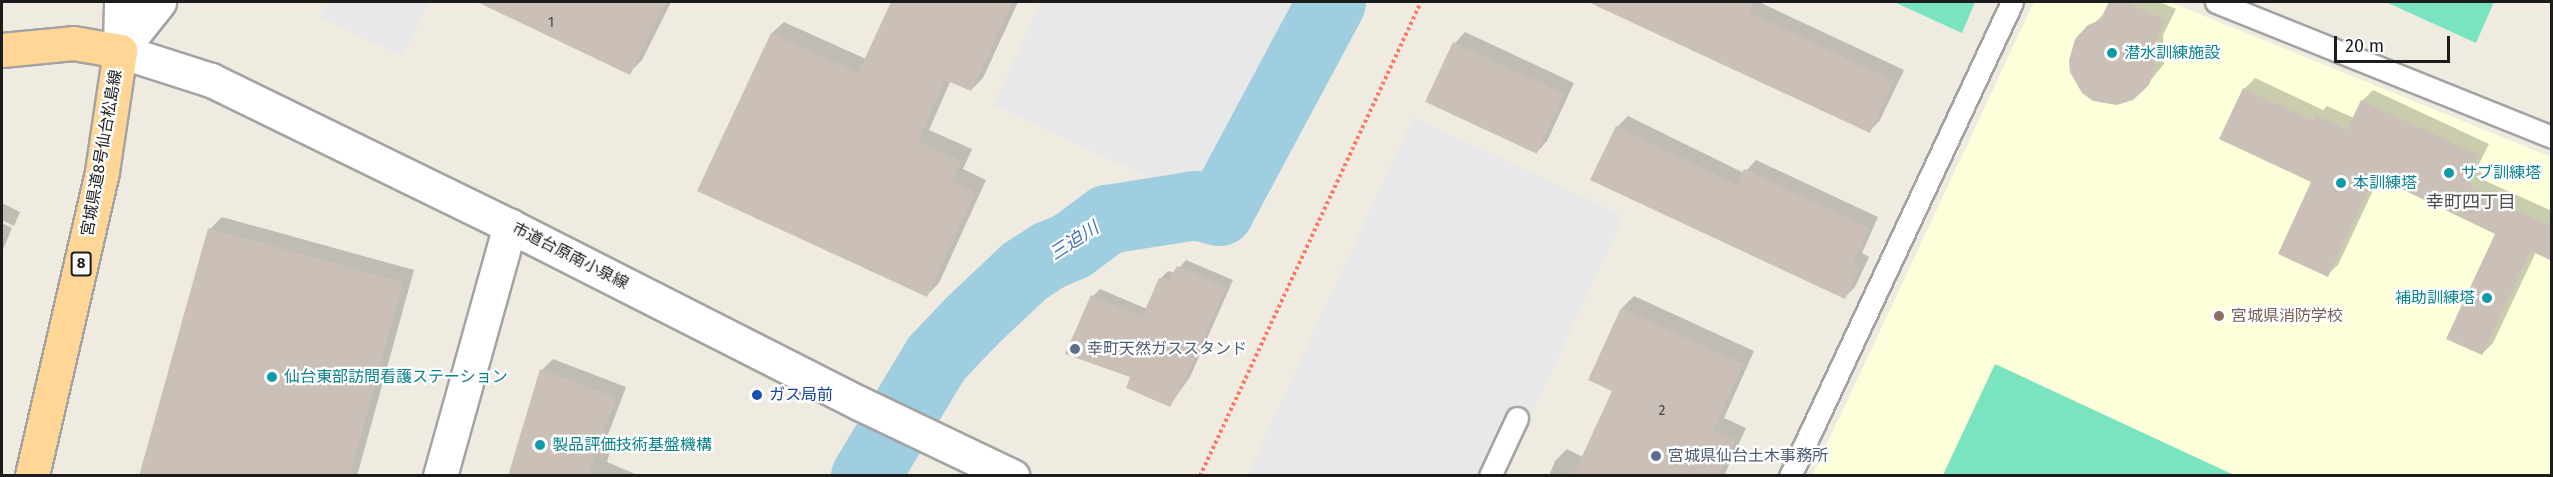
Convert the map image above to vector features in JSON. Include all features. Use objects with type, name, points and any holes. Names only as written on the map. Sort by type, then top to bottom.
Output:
[{"type":"main road","name":"宮城県道8号仙台松島線","points":[[2,50],[73,43],[120,51],[102,172],[32,476]]},
{"type":"street","points":[[120,51],[121,2]]},
{"type":"street","points":[[120,51],[159,2]]},
{"type":"street","name":"市道台原南小泉線","points":[[120,51],[211,80],[510,226],[859,403],[1012,476]]},
{"type":"street","points":[[440,476],[510,226]]},
{"type":"lane","points":[[1790,476],[2012,2]]},
{"type":"lane","points":[[2216,2],[2552,137]]},
{"type":"lane","points":[[1491,476],[1517,418]]},
{"type":"path","points":[[1200,476],[1421,2]]},
{"type":"shaded area","points":[[327,2],[429,2],[403,57],[320,17]]},
{"type":"shaded area","points":[[1041,2],[1311,2],[1215,208],[993,105]]},
{"type":"shaded area","name":"宮城県消防学校","points":[[2034,2],[2170,2],[2551,157],[2551,475],[1812,476]]},
{"type":"shaded area","points":[[1413,117],[1624,216],[1503,475],[1247,476]]},
{"type":"green space","points":[[1894,2],[1975,2],[1962,33]]},
{"type":"green space","points":[[2386,2],[2494,2],[2476,43]]},
{"type":"green space","points":[[1995,364],[2234,475],[1943,475]]},
{"type":"building","points":[[477,2],[666,2],[630,75]]},
{"type":"building","points":[[891,2],[1013,2],[971,91],[945,80],[918,142],[961,161],[952,181],[975,192],[927,297],[697,191],[771,33],[858,73]]},
{"type":"building","points":[[1588,2],[1754,2],[1749,12],[1894,81],[1870,133]]},
{"type":"building","name":"潜水訓練施設","points":[[2109,2],[2126,2],[2166,20],[2153,47],[2156,66],[2149,85],[2133,100],[2117,105],[2093,101],[2082,93],[2070,72],[2069,61],[2075,39],[2088,25],[2100,20]]},
{"type":"building","points":[[1453,42],[1564,94],[1537,154],[1425,102]]},
{"type":"building","points":[[2243,88],[2313,121],[2316,115],[2347,130],[2361,100],[2479,155],[2466,181],[2472,183],[2470,188],[2552,227],[2552,261],[2531,251],[2482,355],[2446,339],[2495,234],[2381,179],[2378,185],[2372,182],[2328,277],[2278,254],[2311,182],[2219,139]]},
{"type":"building","points":[[1616,126],[1737,185],[1744,169],[1869,228],[1852,264],[1859,268],[1845,299],[1590,180]]},
{"type":"building","name":"仙台東部訪問看護ステーション","points":[[208,228],[403,282],[350,476],[139,476]]},
{"type":"building","points":[[1177,266],[1226,288],[1182,386],[1170,407],[1126,388],[1130,377],[1065,354],[1091,295],[1142,317],[1159,278],[1169,280]]},
{"type":"building","name":"宮城県仙台土木事務所","points":[[1621,308],[1743,364],[1713,431],[1735,440],[1719,476],[1573,476],[1612,391],[1588,380]]},
{"type":"building","points":[[540,369],[616,398],[587,476],[508,476]]},
{"type":"waterway","name":"三迫川","points":[[865,476],[936,358],[1024,271],[1049,255],[1072,245],[1107,219],[1195,205],[1219,211],[1331,2]]},
{"type":"place","name":"潜水訓練施設","points":[[2112,53]]},
{"type":"place","name":"サブ訓練塔","points":[[2449,173]]},
{"type":"place","name":"本訓練塔","points":[[2341,183]]},
{"type":"place","name":"補助訓練塔","points":[[2487,298]]},
{"type":"place","name":"宮城県消防学校","points":[[2219,316]]},
{"type":"place","name":"幸町天然ガススタンド","points":[[1075,349]]},
{"type":"place","name":"仙台東部訪問看護ステーション","points":[[272,377]]},
{"type":"place","name":"ガス局前","points":[[757,395]]},
{"type":"place","name":"製品評価技術基盤機構","points":[[540,445]]},
{"type":"place","name":"宮城県仙台土木事務所","points":[[1656,456]]},
{"type":"district","name":"幸町四丁目","points":[[2471,202]]}]
